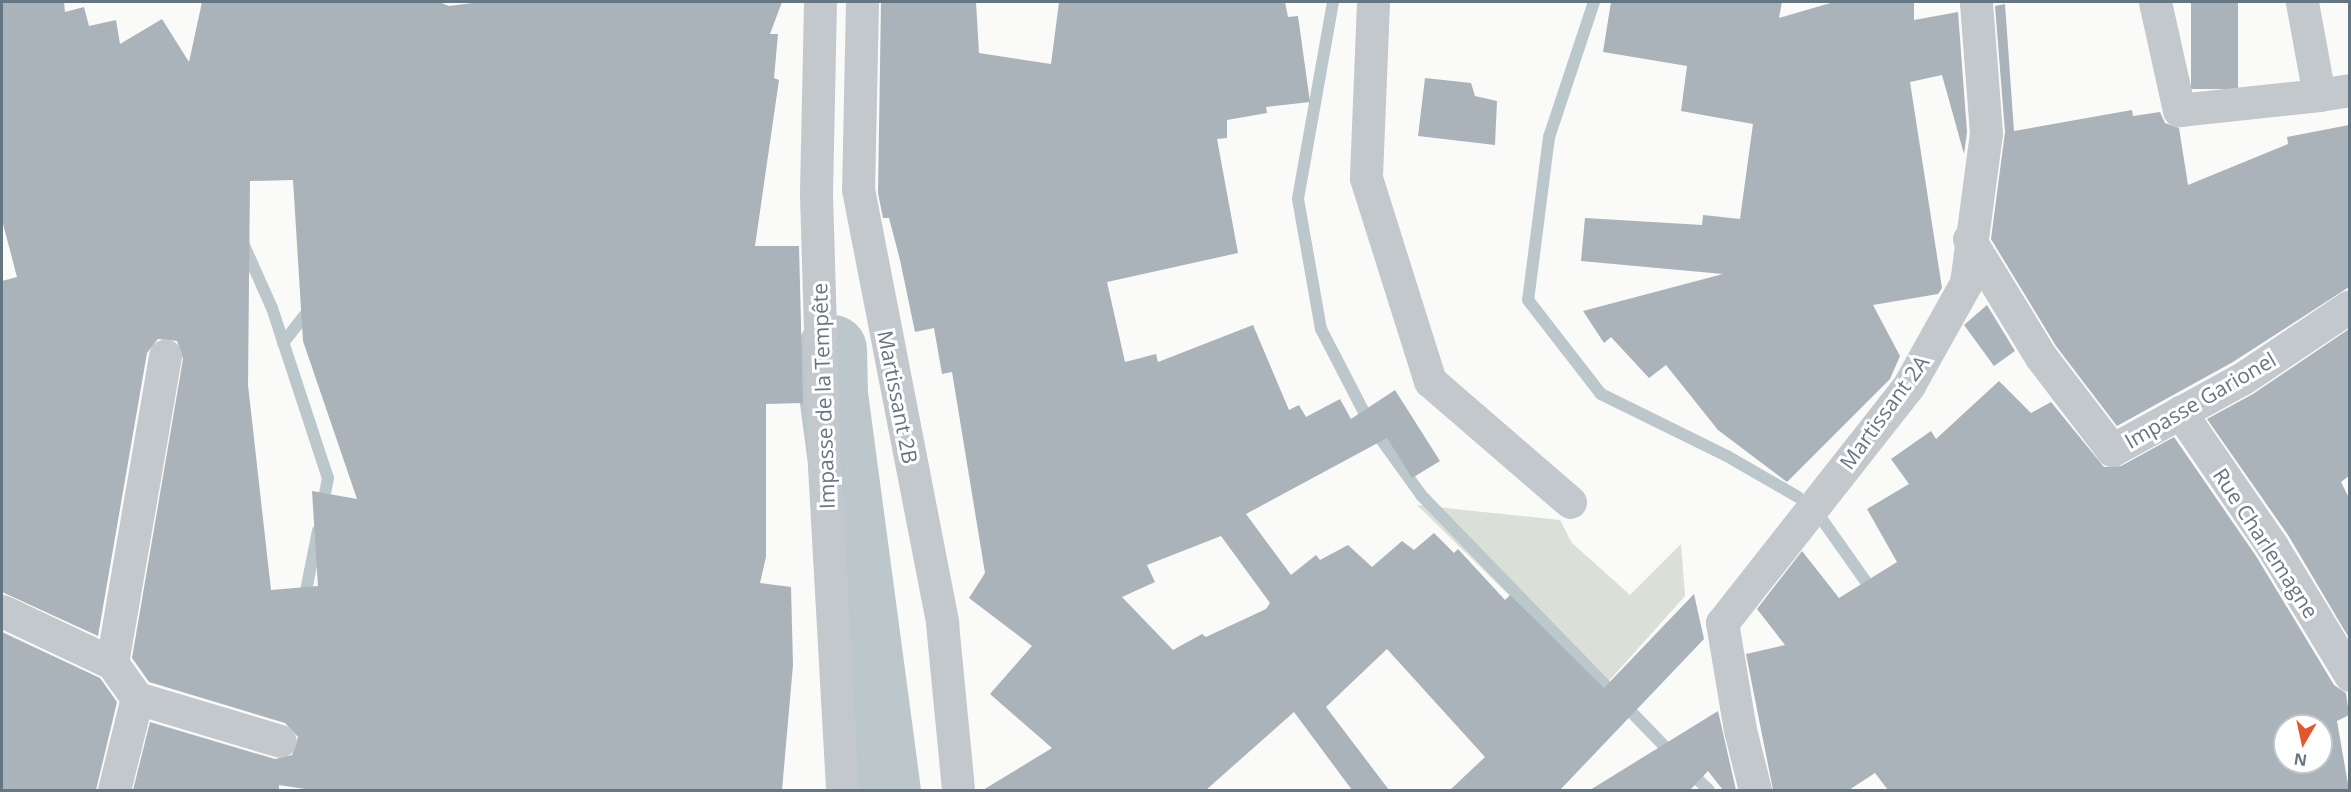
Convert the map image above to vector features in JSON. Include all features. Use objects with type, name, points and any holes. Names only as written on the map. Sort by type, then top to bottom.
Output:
[{"type":"street","name":"Impasse de la Tempête","points":[[820,2],[816,194],[824,466],[842,790]]},
{"type":"street","name":"Martissant 2B","points":[[862,2],[858,189],[942,623],[958,790]]},
{"type":"street","points":[[1373,2],[1366,178],[1430,381],[1570,502]]},
{"type":"street","name":"Martissant 2A","points":[[1755,790],[1740,730],[1722,623],[1909,385],[1966,283],[1969,238],[1986,133],[1976,2]]},
{"type":"street","points":[[2155,2],[2179,110],[2334,92],[2301,2]]},
{"type":"street","name":"Impasse Garionel","points":[[1969,238],[2041,357],[2112,450],[2243,378],[2349,306]]},
{"type":"street","points":[[112,663],[165,356]]},
{"type":"street","name":"Rue Charlemagne","points":[[2180,412],[2272,546],[2349,675]]},
{"type":"street","points":[[2,611],[112,663],[137,698],[268,739]]},
{"type":"street","points":[[114,790],[137,698]]},
{"type":"shaded area","points":[[1417,505],[1560,520],[1572,543],[1630,595],[1681,544],[1685,596],[1608,682],[1606,690]]},
{"type":"building","points":[[2,2],[64,2],[65,12],[84,7],[89,26],[116,20],[120,44],[162,19],[189,62],[202,2],[439,2],[449,6],[480,2],[782,2],[770,34],[778,34],[774,78],[779,80],[755,246],[799,246],[803,403],[766,404],[766,557],[760,583],[791,587],[793,665],[782,790],[311,790],[279,785],[279,790],[133,790],[150,722],[275,759],[292,755],[298,737],[285,723],[149,682],[132,658],[183,359],[177,341],[158,339],[147,353],[98,636],[2,592],[2,281],[17,277],[2,220]],"holes":[[[293,180],[303,341],[357,499],[312,491],[318,586],[271,590],[248,385],[250,181]]]},
{"type":"building","points":[[881,2],[976,2],[979,53],[1051,64],[1059,2],[1285,2],[1288,17],[1298,16],[1310,102],[1266,107],[1267,113],[1227,120],[1227,138],[1217,139],[1238,253],[1107,282],[1125,362],[1156,354],[1158,362],[1253,325],[1289,410],[1299,405],[1306,417],[1340,399],[1351,419],[1395,390],[1440,461],[1412,478],[1387,438],[1246,514],[1291,575],[1316,555],[1320,560],[1348,545],[1372,567],[1402,541],[1414,550],[1434,533],[1454,553],[1458,549],[1505,600],[1510,595],[1604,688],[1694,594],[1704,639],[1560,790],[1450,790],[1485,757],[1387,649],[1326,707],[1389,790],[1352,790],[1294,712],[1206,790],[983,790],[1052,748],[990,694],[1032,646],[969,598],[985,573],[952,372],[942,374],[934,328],[915,332],[889,218],[883,218],[878,193]],"holes":[[[1221,536],[1270,603],[1266,609],[1206,637],[1202,634],[1173,650],[1122,597],[1155,582],[1147,565]]]},
{"type":"building","points":[[1611,2],[1782,2],[1779,18],[1834,2],[1914,2],[1914,20],[1958,12],[1967,132],[1964,154],[1942,75],[1910,82],[1942,288],[1938,294],[1873,305],[1900,356],[1890,379],[1787,482],[1718,430],[1666,365],[1649,378],[1611,337],[1604,343],[1583,311],[1723,274],[1581,261],[1585,218],[1702,225],[1703,215],[1740,219],[1753,124],[1681,111],[1687,66],[1603,52]]},
{"type":"building","points":[[2191,2],[2238,2],[2238,89],[2191,89]]},
{"type":"building","points":[[2005,4],[2014,131],[2132,110],[2133,116],[2160,112],[2165,123],[2179,128],[2188,185],[2288,144],[2287,137],[2349,125],[2349,287],[2233,362],[2117,426],[2056,346],[1991,239],[2005,132],[1995,6]]},
{"type":"building","points":[[1425,78],[1471,83],[1475,96],[1497,101],[1495,145],[1418,136]]},
{"type":"building","points":[[1987,305],[2015,351],[1994,366],[1964,325]]},
{"type":"building","points":[[2349,329],[2349,476],[2341,482],[2349,498],[2349,638],[2288,535],[2207,419],[2253,394]]},
{"type":"building","points":[[1999,381],[2031,413],[2051,402],[2104,467],[2121,466],[2174,437],[2256,556],[2334,685],[2346,693],[2349,715],[2337,721],[2349,790],[1888,790],[1875,773],[1849,790],[1773,790],[1746,654],[1785,645],[1757,609],[1802,551],[1839,598],[1897,562],[1867,509],[1909,484],[1891,459],[1931,431],[1936,439]]},
{"type":"building","points":[[2,632],[100,678],[117,702],[96,790],[2,790]]},
{"type":"building","points":[[1718,711],[1736,790],[1723,790],[1708,771],[1690,790],[1590,790]]},
{"type":"waterway","points":[[1333,2],[1298,199],[1321,329],[1370,424],[1422,496],[1674,756]]},
{"type":"waterway","points":[[1594,2],[1549,137],[1528,300],[1601,394],[1727,456],[1798,497]]},
{"type":"waterway","points":[[243,243],[272,308],[328,478],[322,510]]},
{"type":"waterway","points":[[283,343],[312,306]]},
{"type":"waterway","points":[[832,349],[833,394],[886,790]]},
{"type":"waterway","points":[[1821,518],[1874,593]]},
{"type":"waterway","points":[[304,601],[318,530]]},
{"type":"waterway","points":[[1688,770],[1709,790]]}]
